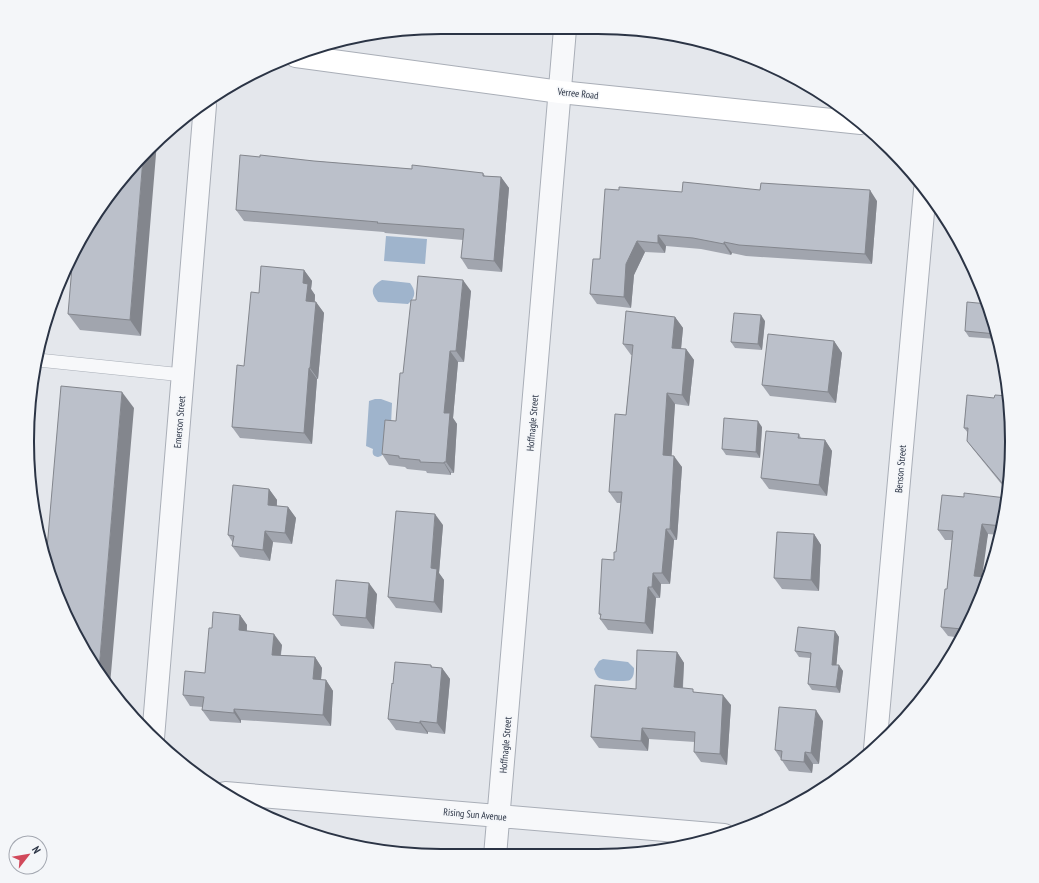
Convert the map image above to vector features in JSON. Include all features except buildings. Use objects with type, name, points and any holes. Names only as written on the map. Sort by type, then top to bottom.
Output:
[{"type":"main road","name":"Verree Road","points":[[307,57],[560,92],[851,122]]},
{"type":"street","name":"Hoffnagle Street","points":[[496,849],[566,34]]},
{"type":"street","name":"Emerson Street","points":[[154,731],[205,110]]},
{"type":"street","name":"Benson Street","points":[[876,739],[924,198]]},
{"type":"street","name":"Rising Sun Avenue","points":[[240,795],[707,834]]},
{"type":"lane","points":[[42,360],[183,375]]},
{"type":"water","points":[[386,236],[427,239],[425,264],[384,261]]},
{"type":"water","points":[[382,280],[410,283],[414,291],[413,299],[408,304],[378,302],[375,299],[373,290],[378,282]]},
{"type":"water","points":[[381,399],[392,403],[390,447],[378,457],[373,454],[373,449],[366,446],[369,401]]},
{"type":"water","points":[[603,659],[628,662],[634,668],[634,673],[630,680],[608,680],[598,677],[594,669],[599,661]]}]
